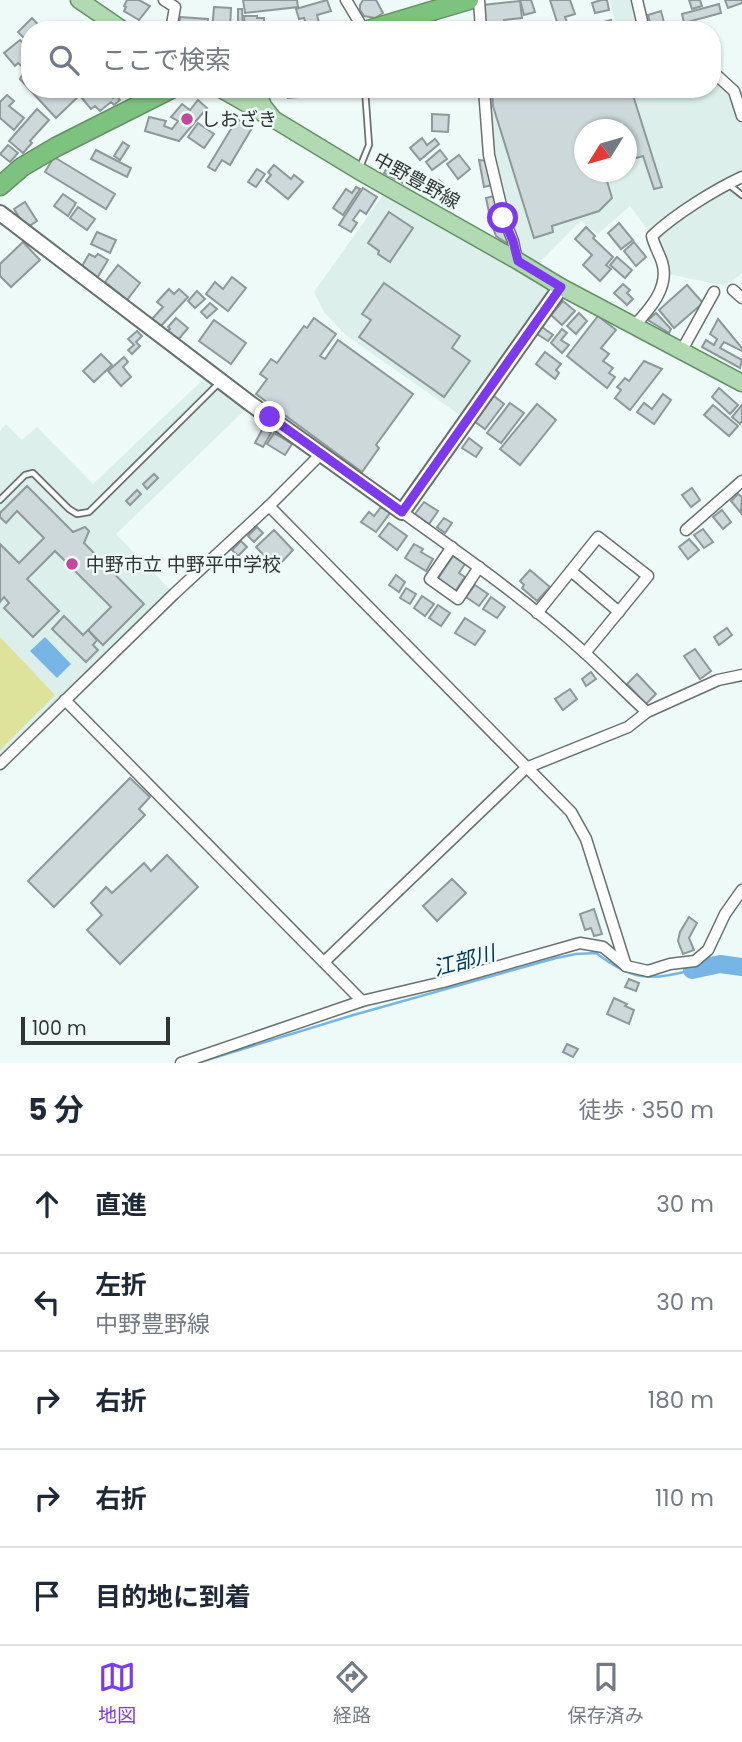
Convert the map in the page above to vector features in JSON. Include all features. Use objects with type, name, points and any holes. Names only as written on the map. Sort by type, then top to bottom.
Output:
[{"type":"highway","points":[[397,21],[469,0]]},
{"type":"highway","points":[[0,186],[22,167],[56,147],[153,98]]},
{"type":"main road","points":[[79,0],[110,21]]},
{"type":"main road","name":"中野豊野線","points":[[237,98],[561,287],[742,383]]},
{"type":"main road","points":[[260,98],[263,106],[275,120]]},
{"type":"street","points":[[164,0],[175,7],[173,21]]},
{"type":"street","points":[[346,0],[360,21]]},
{"type":"street","points":[[479,0],[480,21]]},
{"type":"street","points":[[637,0],[642,21]]},
{"type":"street","points":[[721,78],[738,90],[742,116]]},
{"type":"street","points":[[485,98],[489,155],[503,218],[518,261]]},
{"type":"street","points":[[634,326],[655,302],[664,273],[652,236],[663,225],[742,177]]},
{"type":"street","points":[[0,213],[221,381],[479,567],[584,653],[647,712]]},
{"type":"street","points":[[402,512],[561,287]]},
{"type":"street","points":[[733,290],[742,298]]},
{"type":"street","points":[[682,351],[714,292]]},
{"type":"street","points":[[0,764],[321,454]]},
{"type":"street","points":[[686,530],[742,481]]},
{"type":"street","points":[[269,506],[571,811],[586,839],[626,966]]},
{"type":"street","points":[[537,613],[598,537],[648,576],[584,653]]},
{"type":"street","points":[[452,547],[430,579],[458,598],[479,567]]},
{"type":"street","points":[[571,571],[619,612]]},
{"type":"street","points":[[324,962],[526,768],[628,727],[647,712],[718,680],[742,675]]},
{"type":"street","points":[[65,700],[362,1001]]},
{"type":"street","points":[[181,1063],[362,1001],[443,982],[580,943],[603,947],[626,966],[648,971],[670,964],[695,961],[708,950],[725,914],[742,890]]},
{"type":"lane","points":[[359,171],[369,145],[366,98]]},
{"type":"lane","points":[[728,184],[742,195]]},
{"type":"lane","points":[[0,500],[25,475],[33,473],[69,509],[77,514],[89,512],[221,381]]},
{"type":"shaded area","points":[[610,0],[637,0],[642,21],[615,21]]},
{"type":"shaded area","points":[[721,80],[734,91],[742,90],[742,177],[728,184],[742,195],[742,273],[725,286],[664,273],[652,236],[630,206],[598,234],[581,221],[533,269],[561,287],[467,420],[347,336],[324,312],[314,292],[388,188],[517,260],[489,155],[485,98],[721,98]]},
{"type":"shaded area","name":"中野市立 中野平中学校","points":[[210,373],[251,404],[116,534],[174,594],[0,764],[0,431],[6,424],[22,440],[37,427],[93,484]]},
{"type":"green space","points":[[0,637],[55,695],[0,750]]},
{"type":"water","points":[[45,637],[71,664],[57,678],[30,651]]},
{"type":"building","points":[[127,0],[139,0],[150,6],[139,20],[124,11]]},
{"type":"building","points":[[243,0],[297,0],[298,7],[245,13]]},
{"type":"building","points":[[327,0],[331,11],[317,15],[319,21],[305,21],[304,18],[299,19],[296,9]]},
{"type":"building","points":[[363,0],[376,0],[383,13],[375,18],[364,16],[360,10]]},
{"type":"building","points":[[520,0],[531,0],[535,12],[524,15]]},
{"type":"building","points":[[550,0],[570,0],[575,14],[565,17],[567,21],[557,21]]},
{"type":"building","points":[[607,0],[609,10],[595,13],[592,3]]},
{"type":"building","points":[[689,0],[700,0],[702,6],[692,9]]},
{"type":"building","points":[[725,0],[742,0],[742,3],[728,8]]},
{"type":"building","points":[[520,1],[522,18],[485,21],[483,5]]},
{"type":"building","points":[[719,4],[721,13],[691,21],[684,21],[682,14]]},
{"type":"building","points":[[214,7],[231,8],[230,21],[213,21]]},
{"type":"building","points":[[238,9],[242,9],[243,21],[238,21]]},
{"type":"building","points":[[661,11],[664,21],[650,21],[648,15]]},
{"type":"building","points":[[244,16],[264,18],[264,21],[244,21]]},
{"type":"building","points":[[180,17],[208,19],[208,21],[180,21]]},
{"type":"building","points":[[20,40],[21,66],[18,63],[15,66],[4,53]]},
{"type":"building","points":[[7,95],[14,101],[9,106],[24,118],[14,130],[0,118],[0,102]]},
{"type":"building","points":[[38,98],[77,98],[56,118]]},
{"type":"building","points":[[82,98],[120,100],[114,105],[111,102],[100,111],[95,106],[91,109]]},
{"type":"building","points":[[493,98],[634,98],[662,187],[654,189],[643,156],[637,158],[637,119],[574,119],[574,182],[607,182],[612,198],[599,211],[552,226],[553,232],[534,238]]},
{"type":"building","name":"しおざき","points":[[198,100],[207,108],[179,141],[145,131],[149,117],[166,121],[164,126],[172,129],[178,121],[171,117],[182,104],[190,110]]},
{"type":"building","points":[[37,109],[49,120],[23,153],[9,141]]},
{"type":"building","points":[[432,114],[449,115],[448,132],[432,131]]},
{"type":"building","points":[[237,119],[252,128],[230,165],[222,160],[215,171],[208,167]]},
{"type":"building","points":[[198,123],[214,134],[204,148],[188,137]]},
{"type":"building","points":[[422,138],[427,145],[435,139],[439,144],[420,160],[410,148]]},
{"type":"building","points":[[123,142],[129,146],[120,160],[114,156]]},
{"type":"building","points":[[8,145],[18,153],[10,162],[0,154]]},
{"type":"building","points":[[96,150],[131,168],[127,177],[91,159]]},
{"type":"building","points":[[440,150],[447,159],[432,170],[426,162]]},
{"type":"building","points":[[459,155],[470,169],[458,179],[447,164]]},
{"type":"building","points":[[54,157],[115,194],[106,209],[45,172]]},
{"type":"building","points":[[391,160],[423,178],[416,190],[384,173]]},
{"type":"building","points":[[479,160],[487,161],[492,185],[484,187]]},
{"type":"building","points":[[274,165],[291,179],[294,175],[303,182],[288,199],[266,181],[271,175],[268,172]]},
{"type":"building","points":[[257,169],[265,174],[256,187],[248,182]]},
{"type":"building","points":[[432,178],[446,186],[436,198],[424,188]]},
{"type":"building","points":[[356,187],[360,189],[343,215],[333,208],[346,189],[352,193]]},
{"type":"building","points":[[363,188],[377,197],[366,214],[360,210],[353,220],[357,223],[351,232],[339,225]]},
{"type":"building","points":[[63,194],[76,203],[68,216],[54,206]]},
{"type":"building","points":[[494,196],[499,220],[491,222],[486,198]]},
{"type":"building","points":[[25,202],[37,221],[26,228],[14,209]]},
{"type":"building","points":[[78,207],[95,219],[87,230],[70,218]]},
{"type":"building","points":[[389,212],[413,228],[390,262],[368,243]]},
{"type":"building","points":[[501,222],[510,241],[508,244],[496,236],[492,224]]},
{"type":"building","points":[[619,223],[633,240],[621,249],[608,233]]},
{"type":"building","points":[[586,227],[595,236],[593,238],[613,257],[606,265],[611,269],[600,281],[583,265],[592,255],[575,239]]},
{"type":"building","points":[[97,232],[116,240],[110,253],[91,244]]},
{"type":"building","points":[[23,242],[40,260],[11,287],[0,276],[0,264]]},
{"type":"building","points":[[634,242],[646,257],[636,266],[624,251]]},
{"type":"building","points":[[89,254],[95,257],[98,254],[108,260],[97,278],[81,268]]},
{"type":"building","points":[[617,257],[632,270],[625,278],[610,265]]},
{"type":"building","points":[[118,265],[140,283],[127,300],[105,282]]},
{"type":"building","points":[[232,277],[246,288],[228,311],[206,294],[215,282],[223,289]]},
{"type":"building","points":[[384,283],[460,336],[452,348],[470,361],[444,397],[359,337],[371,320],[362,314]]},
{"type":"building","points":[[623,284],[630,290],[627,293],[633,299],[627,305],[614,293]]},
{"type":"building","points":[[687,285],[703,303],[674,328],[659,310]]},
{"type":"building","points":[[169,289],[174,294],[179,289],[188,297],[160,327],[152,319],[163,307],[157,302]]},
{"type":"building","points":[[197,291],[205,299],[195,308],[188,301]]},
{"type":"building","points":[[563,301],[575,311],[562,325],[551,315]]},
{"type":"building","points":[[210,303],[217,309],[207,318],[201,312]]},
{"type":"building","points":[[579,313],[587,321],[576,334],[567,326]]},
{"type":"building","points":[[656,313],[671,329],[669,333],[648,320]]},
{"type":"building","points":[[598,316],[616,330],[601,348],[609,354],[603,361],[613,368],[609,373],[615,377],[607,388],[567,356]]},
{"type":"building","points":[[176,318],[188,328],[177,341],[167,332]]},
{"type":"building","points":[[314,318],[336,334],[320,356],[325,359],[338,340],[413,394],[376,445],[379,448],[362,472],[256,394],[267,379],[260,374],[271,359],[277,363],[304,326],[307,328]]},
{"type":"building","points":[[718,319],[742,351],[724,342],[720,348],[742,360],[740,368],[702,347],[706,340],[714,345],[717,339],[710,334]]},
{"type":"building","points":[[214,320],[246,343],[231,364],[199,341]]},
{"type":"building","points":[[542,327],[553,335],[548,341],[537,334]]},
{"type":"building","points":[[562,329],[567,333],[561,340],[569,345],[562,353],[551,343]]},
{"type":"building","points":[[137,331],[142,336],[136,342],[140,346],[132,354],[128,350],[134,345],[128,339]]},
{"type":"building","points":[[545,352],[561,364],[556,370],[559,373],[555,379],[536,364]]},
{"type":"building","points":[[101,354],[112,365],[94,382],[83,371]]},
{"type":"building","points":[[124,357],[128,362],[123,367],[131,377],[121,386],[108,371]]},
{"type":"building","points":[[644,361],[662,369],[630,410],[615,398],[621,390],[617,387],[625,378],[629,381]]},
{"type":"building","points":[[719,388],[738,405],[730,414],[712,397]]},
{"type":"building","points":[[663,394],[671,400],[654,424],[637,412],[644,403],[652,409]]},
{"type":"building","points":[[494,396],[504,404],[485,429],[474,421]]},
{"type":"building","points":[[510,403],[524,413],[501,443],[487,433]]},
{"type":"building","points":[[537,404],[556,420],[520,465],[500,449]]},
{"type":"building","points":[[713,405],[738,426],[729,436],[704,415]]},
{"type":"building","points":[[742,405],[742,421],[740,424],[732,417]]},
{"type":"building","points":[[263,428],[271,433],[263,447],[255,443]]},
{"type":"building","points":[[274,433],[292,444],[285,455],[267,444]]},
{"type":"building","points":[[469,438],[482,448],[476,457],[462,448]]},
{"type":"building","points":[[154,474],[158,478],[147,489],[143,484]]},
{"type":"building","points":[[27,486],[73,532],[85,527],[89,531],[84,543],[144,604],[103,645],[88,630],[111,607],[55,551],[27,579],[59,611],[33,637],[4,608],[9,603],[4,597],[0,602],[0,544],[19,563],[44,538],[17,511],[6,523],[0,517],[0,513]]},
{"type":"building","points":[[692,488],[700,500],[691,507],[682,495]]},
{"type":"building","points":[[137,490],[141,494],[130,505],[126,501]]},
{"type":"building","points":[[738,494],[742,497],[741,513],[731,501]]},
{"type":"building","points":[[424,502],[438,511],[429,524],[415,514]]},
{"type":"building","points":[[381,507],[390,513],[376,532],[361,522],[369,512],[374,516]]},
{"type":"building","points":[[722,510],[731,522],[723,529],[713,517]]},
{"type":"building","points":[[444,518],[452,523],[445,533],[437,527]]},
{"type":"building","points":[[389,523],[407,536],[397,550],[379,536]]},
{"type":"building","points":[[257,527],[263,533],[254,542],[248,536]]},
{"type":"building","points":[[703,529],[713,542],[704,548],[694,535]]},
{"type":"building","points":[[274,530],[293,550],[280,564],[274,558],[270,562],[256,547]]},
{"type":"building","points":[[689,539],[699,550],[688,559],[679,547]]},
{"type":"building","points":[[241,541],[247,547],[238,556],[232,550]]},
{"type":"building","points":[[414,544],[433,559],[426,571],[405,558]]},
{"type":"building","points":[[453,556],[465,564],[459,573],[465,577],[454,593],[437,580]]},
{"type":"building","points":[[530,570],[550,587],[537,601],[522,588],[524,585],[520,581]]},
{"type":"building","points":[[396,575],[405,582],[399,592],[389,585]]},
{"type":"building","points":[[475,585],[488,594],[479,606],[466,597]]},
{"type":"building","points":[[406,588],[416,594],[410,604],[400,598]]},
{"type":"building","points":[[422,596],[434,604],[425,616],[414,608]]},
{"type":"building","points":[[491,597],[505,607],[497,618],[483,609]]},
{"type":"building","points":[[438,605],[450,613],[441,626],[429,618]]},
{"type":"building","points":[[64,616],[83,635],[88,630],[97,640],[93,645],[98,650],[86,662],[52,629]]},
{"type":"building","points":[[465,618],[485,631],[475,645],[455,633]]},
{"type":"building","points":[[727,628],[732,635],[719,645],[714,637]]},
{"type":"building","points":[[695,649],[711,671],[700,679],[684,656]]},
{"type":"building","points":[[591,672],[596,679],[586,686],[582,679]]},
{"type":"building","points":[[637,674],[656,694],[646,704],[627,684]]},
{"type":"building","points":[[570,689],[577,699],[563,710],[555,699]]},
{"type":"building","points":[[130,778],[150,797],[139,809],[145,815],[54,907],[28,881]]},
{"type":"building","points":[[167,855],[198,887],[120,964],[87,930],[102,915],[91,903],[106,887],[112,893],[144,863],[151,871]]},
{"type":"building","points":[[452,879],[466,893],[437,921],[423,906]]},
{"type":"building","points":[[594,909],[602,934],[594,936],[591,928],[585,930],[580,914]]},
{"type":"building","points":[[689,917],[697,923],[689,938],[694,950],[683,954],[678,941]]},
{"type":"building","points":[[629,979],[639,983],[636,991],[625,987]]},
{"type":"building","points":[[614,998],[634,1010],[629,1024],[607,1014]]},
{"type":"building","points":[[567,1044],[578,1049],[573,1057],[563,1052]]},
{"type":"waterway","name":"江部川","points":[[197,1063],[350,1016],[576,954],[596,953],[620,969],[641,976],[664,976],[692,970]]},
{"type":"waterway","name":"江部川","points":[[692,970],[720,964],[742,967]]},
{"type":"place","name":"しおざき","points":[[187,119]]},
{"type":"place","name":"中野市立 中野平中学校","points":[[72,564]]},
{"type":"route","points":[[270,417],[402,512],[561,287],[518,261],[503,218]]}]
